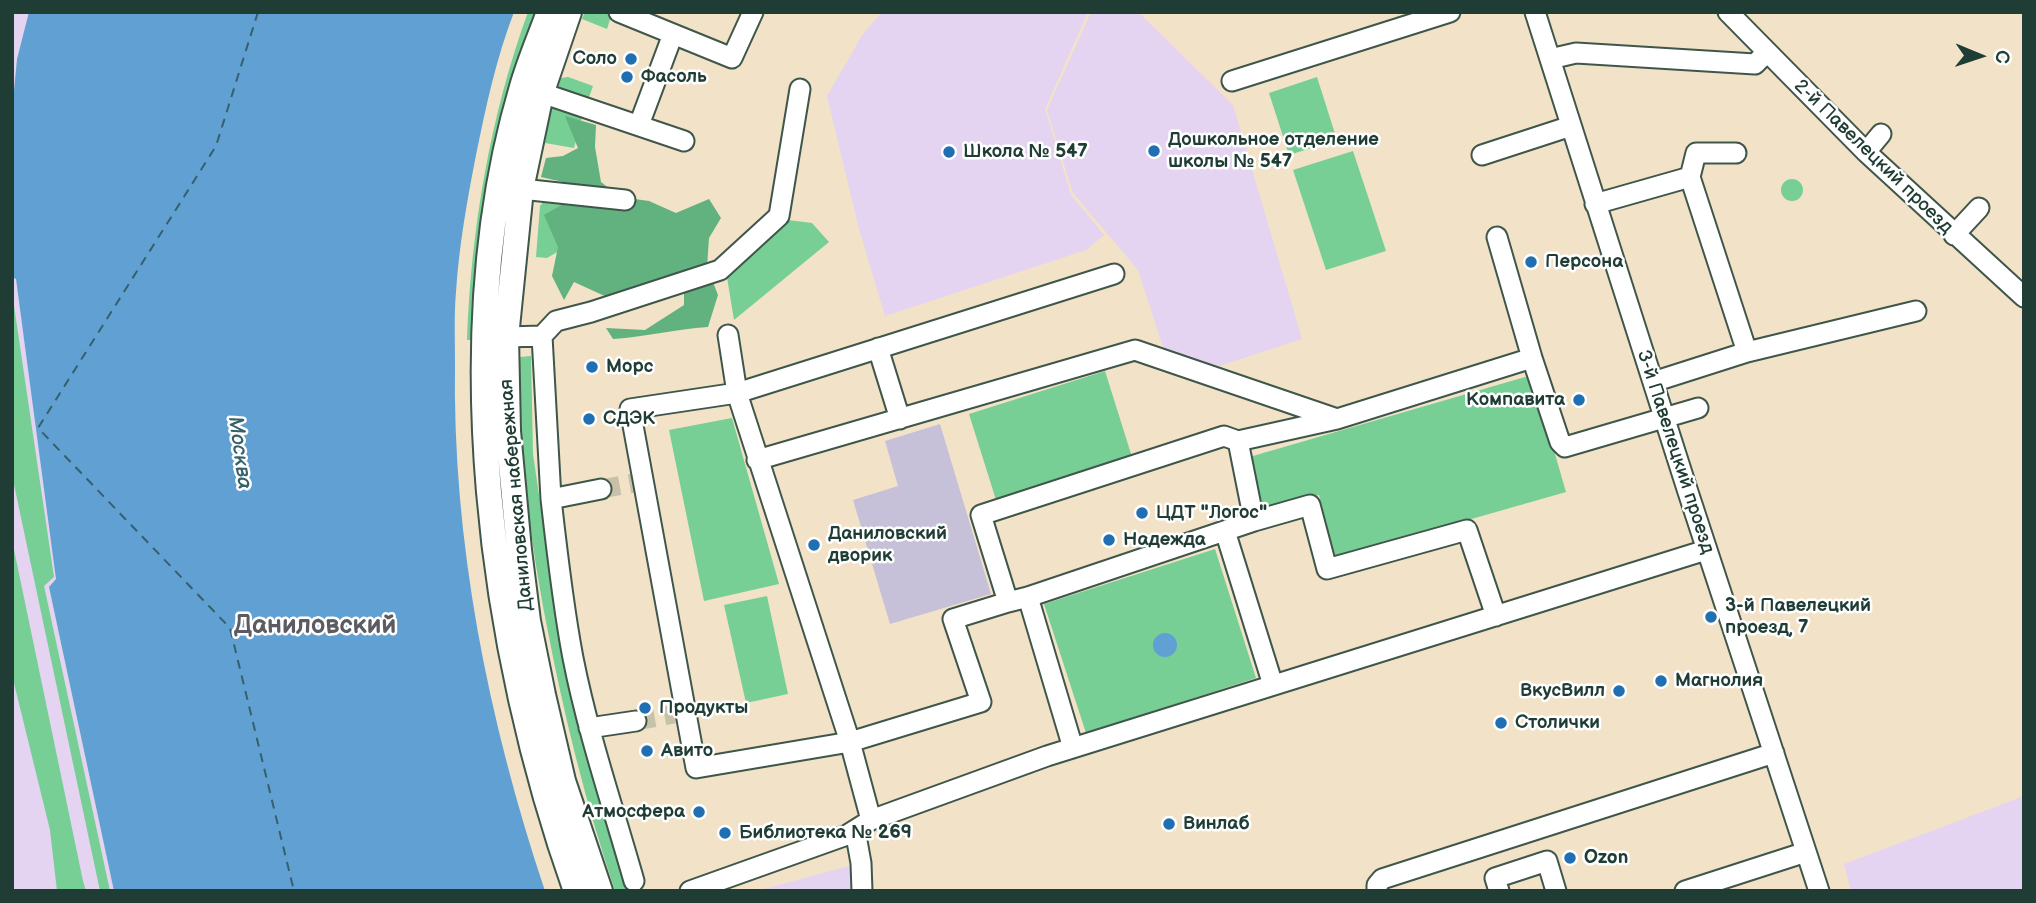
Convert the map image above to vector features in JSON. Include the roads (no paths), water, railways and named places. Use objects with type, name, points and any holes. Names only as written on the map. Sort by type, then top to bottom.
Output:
[{"type":"main road","name":"Даниловская набережная","points":[[549,12],[531,90],[506,337],[508,431],[528,621],[563,781],[600,891]]},
{"type":"main road","name":"Даниловская набережная","points":[[569,12],[531,90],[507,150],[488,283],[485,454],[501,594],[531,744],[576,891]]},
{"type":"street","points":[[620,12],[732,58],[752,12]]},
{"type":"street","points":[[1232,81],[1393,21],[1450,12]]},
{"type":"street","name":"3-й Павелецкий проезд","points":[[1535,12],[1706,550],[1819,891]]},
{"type":"street","name":"2-й Павелецкий проезд","points":[[1728,12],[1866,152],[2024,297]]},
{"type":"street","points":[[639,125],[673,34]]},
{"type":"street","points":[[1550,59],[1576,53],[1755,64],[1766,53]]},
{"type":"street","points":[[506,337],[542,336],[556,321],[720,270],[779,216],[800,89]]},
{"type":"street","points":[[531,90],[684,141]]},
{"type":"street","points":[[1482,155],[1571,125]]},
{"type":"street","points":[[1866,152],[1881,134]]},
{"type":"street","points":[[1736,153],[1696,153],[1690,177],[1747,352]]},
{"type":"street","points":[[1595,204],[1690,177]]},
{"type":"street","points":[[521,189],[625,200]]},
{"type":"street","points":[[1954,235],[1979,208]]},
{"type":"street","points":[[1497,237],[1532,358],[1560,442],[1565,447],[1698,408]]},
{"type":"street","points":[[1114,274],[737,393],[629,409],[680,713],[696,768],[850,742],[981,702],[953,619],[1310,505],[1327,569],[1467,530],[1496,616]]},
{"type":"street","points":[[1653,382],[1747,352],[1916,311]]},
{"type":"street","points":[[728,335],[737,393],[757,460],[850,742],[863,825],[862,891]]},
{"type":"street","points":[[542,336],[551,499],[573,659],[589,727],[634,881]]},
{"type":"street","points":[[878,348],[900,419]]},
{"type":"street","points":[[757,460],[1135,349],[1337,419]]},
{"type":"street","points":[[1008,602],[981,515],[1224,436],[1238,441],[1337,419],[1532,358]]},
{"type":"street","points":[[1238,441],[1254,521]]},
{"type":"street","points":[[551,499],[601,489]]},
{"type":"street","points":[[1225,531],[1273,685]]},
{"type":"street","points":[[690,891],[847,835],[863,825],[1073,748],[1706,550]]},
{"type":"street","points":[[1028,597],[1073,748]]},
{"type":"street","points":[[589,727],[636,721]]},
{"type":"street","points":[[1377,891],[1377,885],[1382,879],[1773,753]]},
{"type":"street","points":[[1685,891],[1806,852]]},
{"type":"street","points":[[1499,891],[1495,878],[1547,861],[1556,891]]},
{"type":"water","name":"Москва","points":[[29,12],[514,12],[488,101],[461,241],[455,309],[456,428],[467,563],[477,629],[506,761],[545,891],[114,891],[49,587],[56,579],[16,279],[12,277],[12,111],[17,59]]},
{"type":"water","points":[[1165,633],[1174,636],[1177,645],[1174,654],[1165,657],[1156,654],[1153,645],[1156,636]]},
{"type":"tunnel","points":[[601,489],[640,482]]},
{"type":"tunnel","points":[[636,721],[674,714]]},
{"type":"place","name":"Соло","points":[[631,59]]},
{"type":"place","name":"Фасоль","points":[[627,77]]},
{"type":"place","name":"Дошкольное отделение школы № 547","points":[[1154,151]]},
{"type":"place","name":"Школа № 547","points":[[949,152]]},
{"type":"place","name":"Персона","points":[[1531,262]]},
{"type":"place","name":"Морс","points":[[592,367]]},
{"type":"place","name":"Компавита","points":[[1579,400]]},
{"type":"place","name":"СДЭК","points":[[589,419]]},
{"type":"place","name":"ЦДТ \"Логос\"","points":[[1142,513]]},
{"type":"place","name":"Надежда","points":[[1109,540]]},
{"type":"place","name":"Даниловский дворик","points":[[814,545]]},
{"type":"place","name":"3-й Павелецкий проезд, 7","points":[[1711,617]]},
{"type":"place","name":"Магнолия","points":[[1661,681]]},
{"type":"place","name":"ВкусВилл","points":[[1619,691]]},
{"type":"place","name":"Продукты","points":[[645,708]]},
{"type":"place","name":"Столички","points":[[1501,723]]},
{"type":"place","name":"Авито","points":[[647,751]]},
{"type":"place","name":"Атмосфера","points":[[699,812]]},
{"type":"place","name":"Винлаб","points":[[1169,824]]},
{"type":"place","name":"Библиотека № 269","points":[[725,833]]},
{"type":"place","name":"Ozon","points":[[1570,858]]},
{"type":"district","name":"Даниловский","points":[[315,626]]}]
